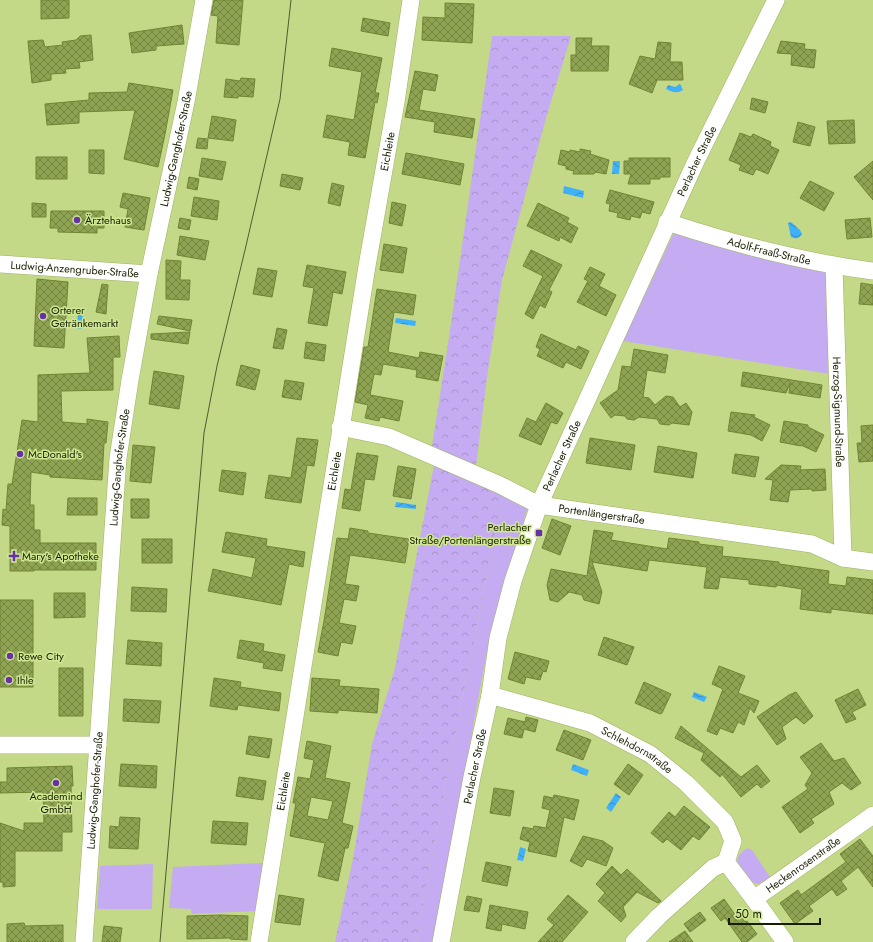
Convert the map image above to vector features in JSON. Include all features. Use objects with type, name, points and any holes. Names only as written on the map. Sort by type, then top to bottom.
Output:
[{"type":"street","name":"Ludwig-Ganghofer-Straße","points":[[84,942],[118,458],[149,274],[186,102],[204,0]]},
{"type":"street","name":"Eichleite","points":[[259,942],[340,427],[396,102],[411,0]]},
{"type":"street","name":"Perlacher Straße","points":[[441,942],[472,777],[490,695],[500,631],[513,581],[539,505],[610,352],[667,222],[700,152],[776,0]]},
{"type":"street","name":"Adolf-Fraaß-Straße","points":[[667,222],[718,239],[834,266],[873,271]]},
{"type":"street","name":"Ludwig-Anzengruber-Straße","points":[[0,264],[149,274]]},
{"type":"street","name":"Herzog-Sigmund-Straße","points":[[834,266],[843,558]]},
{"type":"street","name":"Portenlängerstraße","points":[[340,427],[389,437],[500,485],[539,505],[812,544],[843,558],[873,562]]},
{"type":"street","name":"Schlehdornstraße","points":[[490,695],[590,723],[650,754],[686,783],[725,822],[733,841],[726,862]]},
{"type":"street","points":[[0,745],[98,745]]},
{"type":"street","name":"Heckenrosenstraße","points":[[726,862],[754,899],[870,822]]},
{"type":"street","points":[[634,942],[659,916],[712,868],[726,862]]},
{"type":"street","points":[[754,899],[785,942]]},
{"type":"green space","points":[[492,36],[571,36],[546,118],[502,280],[487,377],[476,466],[432,446]]},
{"type":"green space","points":[[674,233],[723,247],[827,272],[830,374],[623,341]]},
{"type":"green space","points":[[434,465],[503,494],[416,942],[335,942],[353,859],[372,744],[395,668]]},
{"type":"green space","points":[[503,494],[528,506],[490,635],[436,927],[432,942],[416,942],[444,792]]},
{"type":"green space","points":[[747,848],[752,850],[770,877],[759,884],[750,882],[737,862],[739,855]]},
{"type":"green space","points":[[263,863],[257,911],[192,914],[191,909],[169,908],[173,867]]},
{"type":"green space","points":[[153,864],[152,909],[97,909],[100,866]]},
{"type":"water","points":[[680,84],[683,90],[679,92],[666,89],[668,85],[675,87]]},
{"type":"water","points":[[613,161],[620,161],[619,174],[612,174]]},
{"type":"water","points":[[564,186],[584,191],[583,198],[563,193]]},
{"type":"water","points":[[791,222],[800,230],[802,234],[799,238],[791,237],[788,223]]},
{"type":"water","points":[[78,311],[83,311],[82,329],[77,329]]},
{"type":"water","points":[[396,318],[416,321],[415,326],[395,323]]},
{"type":"water","points":[[396,502],[416,505],[416,509],[395,507]]},
{"type":"water","points":[[694,692],[707,697],[704,702],[692,697]]},
{"type":"water","points":[[573,764],[589,770],[587,776],[571,770]]},
{"type":"water","points":[[616,793],[621,797],[611,812],[606,808]]},
{"type":"water","points":[[520,847],[526,849],[523,861],[517,860]]},
{"type":"building","points":[[41,0],[69,0],[69,18],[41,19]]},
{"type":"building","points":[[214,0],[243,0],[239,45],[216,43],[218,16],[211,15]]},
{"type":"building","points":[[445,3],[474,4],[472,43],[422,40],[423,17],[445,18]]},
{"type":"building","points":[[363,18],[390,23],[388,36],[361,31]]},
{"type":"building","points":[[182,25],[184,44],[156,46],[156,50],[132,53],[129,33]]},
{"type":"building","points":[[91,35],[93,60],[79,62],[80,68],[65,69],[66,73],[51,74],[51,80],[32,83],[28,41],[43,40],[45,47],[63,45],[62,42],[76,40],[80,36]]},
{"type":"building","points":[[576,38],[592,38],[591,46],[609,46],[608,71],[571,71],[571,55],[576,55]]},
{"type":"building","points":[[781,41],[805,44],[804,49],[816,50],[814,68],[791,65],[792,54],[777,53]]},
{"type":"building","points":[[658,42],[671,43],[670,62],[682,62],[683,80],[657,80],[652,93],[629,84],[640,56],[655,59]]},
{"type":"building","points":[[332,48],[382,58],[375,93],[379,93],[377,103],[375,102],[365,158],[348,155],[350,142],[323,137],[327,115],[354,120],[362,72],[329,66]]},
{"type":"building","points":[[415,71],[438,75],[435,91],[423,89],[419,110],[475,119],[472,138],[434,132],[435,122],[405,117]]},
{"type":"building","points":[[241,78],[255,79],[253,97],[224,97],[226,79],[240,81]]},
{"type":"building","points":[[129,83],[173,90],[158,167],[124,159],[135,110],[79,112],[79,123],[47,125],[45,104],[89,100],[89,93],[127,92]]},
{"type":"building","points":[[752,98],[768,102],[765,113],[750,109]]},
{"type":"building","points":[[212,116],[236,120],[233,141],[208,138]]},
{"type":"building","points":[[854,120],[855,143],[829,144],[827,121]]},
{"type":"building","points":[[798,122],[815,127],[810,146],[793,142]]},
{"type":"building","points":[[740,133],[751,137],[753,134],[771,142],[770,146],[779,150],[768,174],[756,169],[753,175],[739,170],[741,165],[729,160]]},
{"type":"building","points":[[198,138],[208,139],[207,149],[196,148]]},
{"type":"building","points":[[580,149],[591,151],[590,154],[609,160],[606,174],[595,172],[594,174],[573,174],[574,171],[566,169],[566,166],[558,164],[561,150],[580,152]]},
{"type":"building","points":[[89,150],[104,150],[104,174],[89,173]]},
{"type":"building","points":[[406,153],[464,164],[460,185],[402,174]]},
{"type":"building","points":[[36,157],[67,157],[67,179],[36,179]]},
{"type":"building","points":[[202,158],[226,162],[222,180],[199,176]]},
{"type":"building","points":[[629,158],[670,158],[670,177],[650,179],[650,184],[628,184],[631,174],[624,174],[624,161],[629,161]]},
{"type":"building","points":[[873,161],[873,200],[854,177]]},
{"type":"building","points":[[282,174],[303,178],[300,190],[280,186]]},
{"type":"building","points":[[189,177],[199,179],[197,190],[187,188]]},
{"type":"building","points":[[810,181],[834,193],[824,211],[800,198]]},
{"type":"building","points":[[332,183],[344,186],[340,206],[328,203]]},
{"type":"building","points":[[610,190],[654,202],[650,214],[642,212],[640,218],[631,216],[630,220],[617,217],[618,213],[609,211],[610,204],[606,203]]},
{"type":"building","points":[[123,193],[150,198],[144,230],[125,227],[128,209],[120,207]]},
{"type":"building","points":[[194,197],[219,201],[217,220],[191,216]]},
{"type":"building","points":[[392,202],[406,205],[402,226],[389,223]]},
{"type":"building","points":[[32,203],[46,204],[46,217],[32,217]]},
{"type":"building","points":[[538,203],[569,218],[567,222],[578,228],[571,243],[560,237],[559,241],[527,226]]},
{"type":"building","name":"Ärztehaus","points":[[51,211],[104,211],[104,228],[97,228],[97,233],[58,232],[58,228],[50,228]]},
{"type":"building","points":[[180,218],[191,220],[189,230],[178,228]]},
{"type":"building","points":[[870,218],[872,237],[847,239],[845,220]]},
{"type":"building","points":[[180,236],[209,241],[205,260],[177,255]]},
{"type":"building","points":[[384,244],[407,248],[403,273],[380,270]]},
{"type":"building","points":[[531,250],[562,265],[549,290],[552,292],[545,308],[540,305],[533,319],[525,314],[543,276],[523,266]]},
{"type":"building","points":[[166,260],[181,261],[180,280],[190,280],[189,300],[166,299]]},
{"type":"building","points":[[307,265],[346,272],[342,294],[333,292],[327,326],[308,323],[314,288],[303,286]]},
{"type":"building","points":[[590,267],[605,274],[599,286],[616,295],[606,316],[577,302],[588,281],[584,279]]},
{"type":"building","points":[[258,268],[277,271],[272,297],[253,294]]},
{"type":"building","points":[[37,279],[68,282],[64,348],[34,346]]},
{"type":"building","points":[[861,283],[873,285],[873,305],[859,304]]},
{"type":"building","points":[[102,284],[108,285],[106,314],[96,312]]},
{"type":"building","points":[[377,289],[416,295],[413,315],[394,312],[388,352],[419,358],[420,352],[443,356],[438,381],[416,377],[417,370],[383,364],[381,375],[374,374],[370,395],[403,401],[399,421],[380,417],[379,421],[365,418],[368,405],[355,402],[364,347],[368,347]]},
{"type":"building","points":[[159,316],[192,320],[190,331],[157,324]]},
{"type":"building","points":[[277,328],[287,330],[283,349],[273,348]]},
{"type":"building","points":[[190,332],[188,344],[151,339],[151,334]]},
{"type":"building","points":[[541,334],[576,350],[578,346],[589,351],[581,369],[566,362],[563,368],[537,356],[540,349],[536,347]]},
{"type":"building","points":[[119,336],[120,357],[113,357],[113,390],[61,391],[62,422],[87,424],[87,419],[108,422],[106,443],[104,443],[102,480],[50,477],[50,475],[31,472],[30,505],[34,505],[34,530],[40,530],[40,543],[96,543],[96,570],[10,571],[10,526],[2,525],[3,509],[6,510],[8,484],[12,484],[22,420],[38,422],[38,375],[90,373],[87,338]]},
{"type":"building","points":[[306,342],[326,345],[324,361],[304,358]]},
{"type":"building","points":[[634,349],[668,355],[665,373],[647,370],[643,397],[649,398],[655,405],[666,396],[673,397],[680,407],[686,403],[692,412],[689,425],[672,423],[669,425],[660,424],[657,419],[639,417],[634,420],[627,419],[625,416],[615,415],[611,418],[600,403],[618,390],[622,366],[631,367]]},
{"type":"building","points":[[241,365],[260,370],[255,390],[236,385]]},
{"type":"building","points":[[154,371],[184,376],[179,409],[149,404]]},
{"type":"building","points":[[743,372],[822,385],[820,398],[789,393],[790,383],[786,393],[741,386]]},
{"type":"building","points":[[285,380],[304,383],[301,400],[282,397]]},
{"type":"building","points":[[546,403],[563,413],[557,424],[551,422],[541,445],[519,436],[527,418],[536,422]]},
{"type":"building","points":[[731,412],[755,415],[754,417],[770,425],[762,441],[751,435],[728,431]]},
{"type":"building","points":[[784,421],[808,425],[808,427],[824,435],[816,452],[801,445],[780,442]]},
{"type":"building","points":[[873,425],[873,461],[859,462],[857,443],[862,443],[861,426]]},
{"type":"building","points":[[297,438],[318,440],[314,466],[307,465],[301,503],[265,498],[269,475],[291,478]]},
{"type":"building","points":[[590,438],[635,445],[631,470],[586,463]]},
{"type":"building","points":[[133,445],[155,447],[151,483],[130,481]]},
{"type":"building","points":[[658,446],[697,453],[693,478],[654,472]]},
{"type":"building","points":[[357,453],[378,456],[374,480],[365,479],[360,511],[342,508],[345,489],[351,490]]},
{"type":"building","points":[[735,454],[759,457],[755,477],[732,473]]},
{"type":"building","points":[[781,465],[801,466],[800,470],[825,469],[826,490],[790,490],[788,502],[770,500],[773,480],[765,479]]},
{"type":"building","points":[[398,466],[416,469],[411,499],[393,496]]},
{"type":"building","points":[[222,470],[246,473],[243,495],[219,491]]},
{"type":"building","points":[[68,498],[97,498],[97,515],[67,515]]},
{"type":"building","points":[[131,499],[149,499],[149,518],[131,518]]},
{"type":"building","points":[[552,519],[571,526],[560,555],[542,548]]},
{"type":"building","points":[[350,528],[368,531],[368,533],[409,539],[405,563],[350,555],[345,584],[359,586],[356,601],[344,599],[339,623],[356,626],[352,644],[341,642],[338,656],[318,652],[337,538],[348,539]]},
{"type":"building","points":[[594,530],[613,533],[611,540],[667,549],[669,538],[699,542],[699,544],[723,547],[722,556],[779,562],[779,564],[829,571],[828,584],[846,586],[847,577],[873,580],[873,614],[831,609],[831,613],[800,609],[802,589],[777,585],[776,587],[749,584],[749,580],[720,577],[718,589],[704,588],[707,567],[649,560],[647,571],[592,562],[602,592],[599,604],[584,600],[582,595],[569,592],[558,602],[550,600],[547,585],[551,569],[587,576]]},
{"type":"building","points":[[226,532],[267,539],[266,546],[305,552],[303,567],[289,564],[281,605],[208,591],[213,569],[252,578],[256,558],[222,552]]},
{"type":"building","points":[[142,539],[172,539],[172,563],[142,563]]},
{"type":"building","points":[[132,587],[167,589],[166,612],[131,611]]},
{"type":"building","points":[[54,593],[85,593],[85,617],[54,618]]},
{"type":"building","points":[[0,600],[33,600],[33,687],[0,687]]},
{"type":"building","points":[[604,637],[634,647],[627,665],[598,655]]},
{"type":"building","points":[[128,640],[162,643],[161,666],[126,664]]},
{"type":"building","points":[[240,640],[264,644],[263,651],[285,655],[282,671],[263,668],[264,663],[237,658]]},
{"type":"building","points":[[515,652],[549,661],[546,672],[543,671],[540,680],[526,677],[524,684],[508,679]]},
{"type":"building","points":[[719,666],[745,676],[738,693],[759,701],[754,713],[750,708],[744,725],[738,722],[733,733],[720,728],[717,735],[707,731],[723,689],[712,684]]},
{"type":"building","points":[[59,668],[83,668],[83,716],[59,716]]},
{"type":"building","points":[[214,678],[241,682],[240,687],[281,693],[279,711],[238,705],[237,710],[210,706]]},
{"type":"building","points":[[312,678],[340,680],[339,686],[379,689],[377,713],[338,710],[338,713],[310,711]]},
{"type":"building","points":[[644,682],[671,694],[662,713],[660,714],[635,703]]},
{"type":"building","points":[[858,689],[866,705],[852,712],[856,719],[846,723],[835,700]]},
{"type":"building","points":[[796,692],[813,716],[804,724],[796,717],[782,727],[786,739],[777,745],[757,717],[789,695]]},
{"type":"building","points":[[124,699],[161,701],[159,723],[123,721]]},
{"type":"building","points":[[526,717],[538,720],[535,732],[524,729],[522,738],[504,734],[508,718],[525,722]]},
{"type":"building","points":[[681,726],[741,777],[757,765],[770,781],[761,788],[757,784],[741,797],[722,774],[720,777],[701,760],[704,753],[675,738]]},
{"type":"building","points":[[564,730],[591,740],[583,760],[556,750]]},
{"type":"building","points":[[249,736],[272,739],[269,758],[246,754]]},
{"type":"building","points":[[307,741],[331,746],[325,778],[350,783],[342,823],[353,826],[348,848],[345,848],[338,881],[318,876],[325,843],[290,836],[296,803],[293,803],[298,777],[310,779],[314,760],[304,758]],"holes":[[[311,797],[333,801],[328,820],[307,816]]]},
{"type":"building","points":[[821,743],[834,761],[844,758],[861,783],[851,790],[842,783],[829,792],[834,804],[811,819],[814,823],[800,833],[782,807],[808,789],[805,785],[812,773],[800,757]]},
{"type":"building","points":[[121,764],[157,766],[156,788],[119,786]]},
{"type":"building","points":[[628,764],[643,775],[629,795],[614,784]]},
{"type":"building","points":[[72,766],[72,832],[62,832],[62,851],[15,851],[15,886],[3,887],[3,882],[0,882],[0,823],[24,831],[24,823],[44,823],[43,792],[0,793],[0,782],[7,782],[7,768]]},
{"type":"building","points":[[239,777],[266,781],[263,800],[236,796]]},
{"type":"building","points":[[494,788],[514,791],[510,816],[490,813]]},
{"type":"building","points":[[554,795],[579,800],[574,820],[564,817],[556,857],[528,851],[530,842],[520,839],[523,827],[533,829],[534,826],[546,828],[550,810],[542,808],[544,796],[553,798]]},
{"type":"building","points":[[684,806],[710,827],[699,840],[693,836],[681,850],[667,839],[663,843],[651,833],[669,812],[675,817]]},
{"type":"building","points":[[120,817],[140,818],[138,849],[109,848],[110,826],[119,827]]},
{"type":"building","points":[[213,821],[248,823],[246,845],[211,843]]},
{"type":"building","points":[[583,836],[603,841],[613,848],[606,866],[587,859],[582,867],[570,861]]},
{"type":"building","points":[[860,839],[873,856],[873,887],[858,867],[841,881],[847,889],[837,896],[832,889],[809,906],[813,911],[795,924],[780,903],[798,890],[801,895],[846,862],[840,854]]},
{"type":"building","points":[[486,862],[511,867],[507,886],[482,881]]},
{"type":"building","points":[[612,866],[621,875],[627,869],[661,901],[658,903],[637,892],[623,907],[626,916],[621,922],[598,901],[605,893],[596,884]]},
{"type":"building","points":[[279,895],[304,899],[300,925],[275,922]]},
{"type":"building","points":[[568,895],[588,912],[562,942],[538,942],[554,925],[547,919]]},
{"type":"building","points":[[467,896],[482,899],[479,912],[464,910]]},
{"type":"building","points":[[724,899],[736,916],[739,914],[745,922],[747,921],[757,934],[747,942],[742,942],[725,918],[721,921],[711,908]]},
{"type":"building","points":[[490,905],[528,912],[525,929],[502,924],[501,931],[486,928]]},
{"type":"building","points":[[700,912],[706,920],[690,932],[684,924]]},
{"type":"building","points":[[187,916],[248,916],[247,940],[230,938],[187,939]]},
{"type":"building","points":[[24,923],[25,926],[63,925],[63,942],[7,942],[7,924]]},
{"type":"building","points":[[104,926],[122,928],[120,942],[102,942]]},
{"type":"building","points":[[685,931],[693,942],[669,942]]},
{"type":"tram line","points":[[160,942],[204,433],[217,366],[280,99],[291,0]]},
{"type":"place","name":"Ärztehaus","points":[[77,220]]},
{"type":"place","name":"Orterer Getränkemarkt","points":[[43,316]]},
{"type":"place","name":"McDonald's","points":[[20,454]]},
{"type":"place","name":"Perlacher Straße/Portenlängerstraße","points":[[539,533]]},
{"type":"place","name":"Mary's Apotheke","points":[[14,556]]},
{"type":"place","name":"Rewe City","points":[[10,656]]},
{"type":"place","name":"Ihle","points":[[9,680]]},
{"type":"place","name":"Academind GmbH","points":[[56,783]]}]
